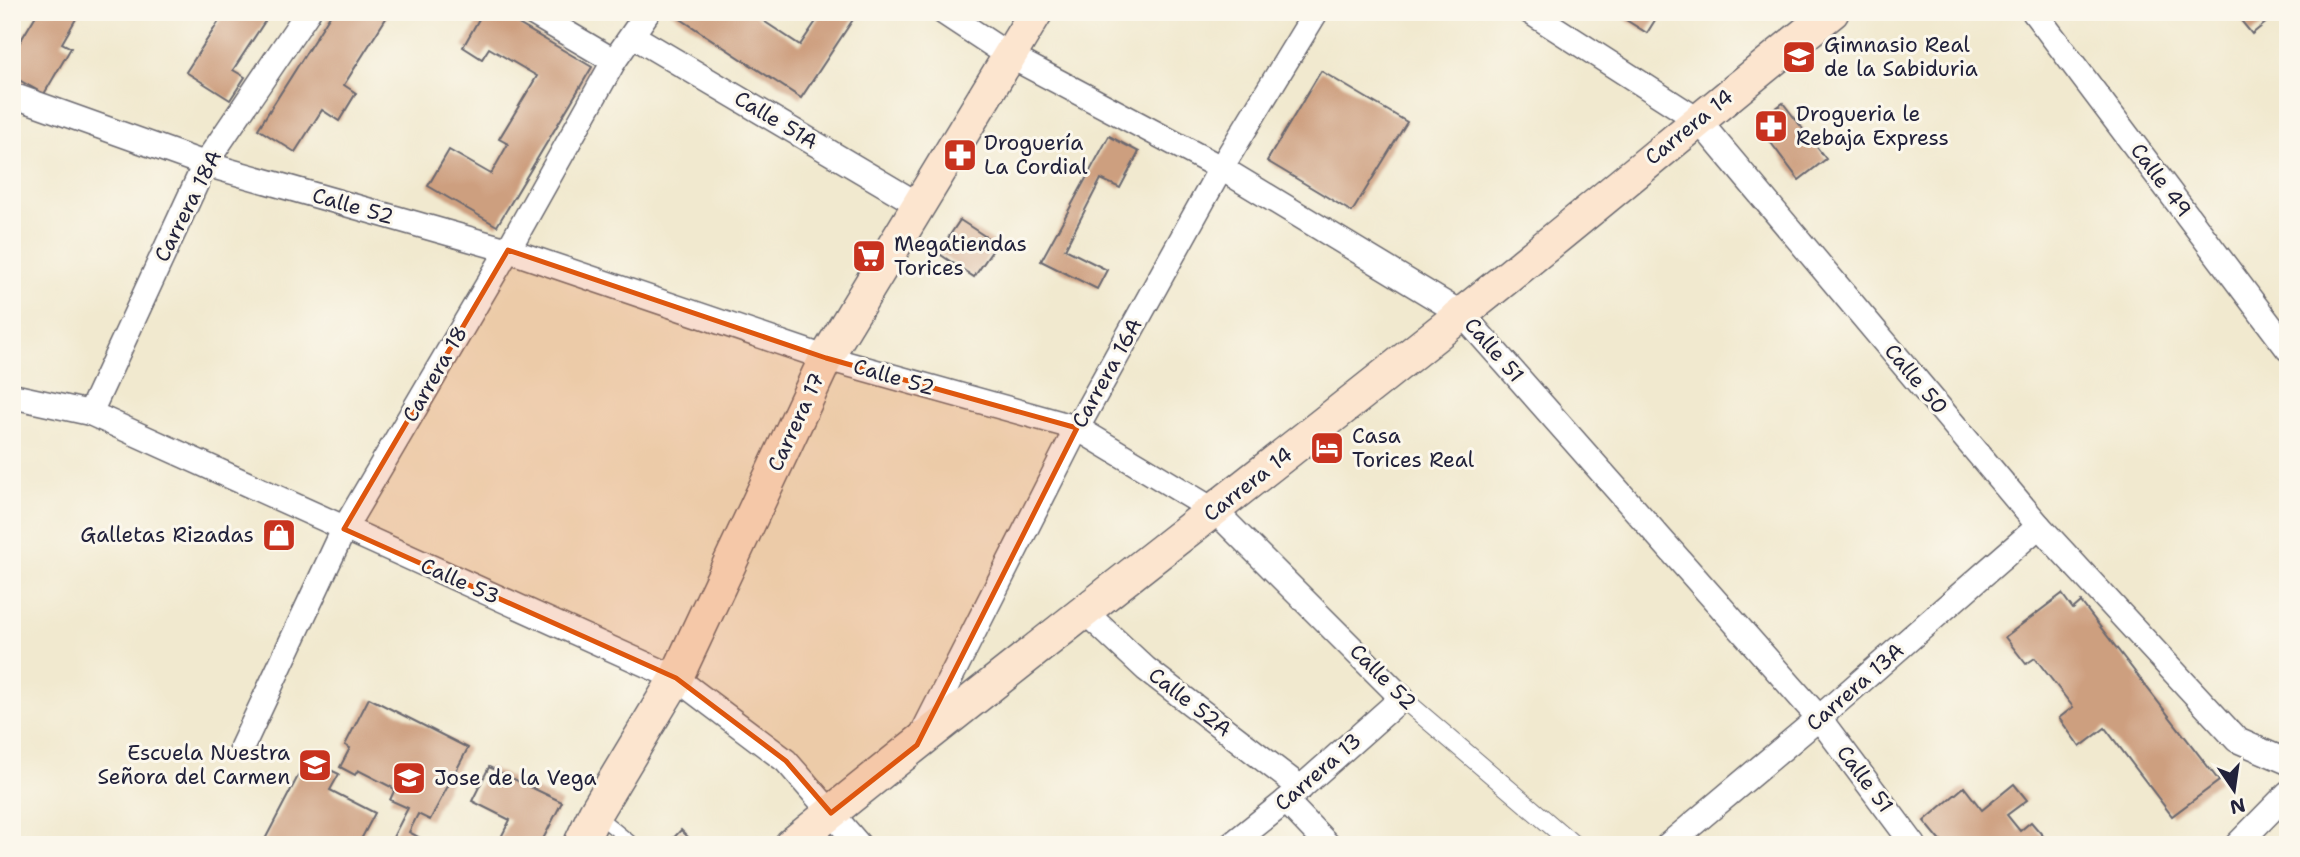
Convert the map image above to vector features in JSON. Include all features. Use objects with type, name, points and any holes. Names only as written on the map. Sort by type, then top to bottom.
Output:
[{"type":"main road","name":"Carrera 17","points":[[580,845],[595,813],[676,678],[826,358],[1036,12]]},
{"type":"main road","name":"Carrera 14","points":[[791,845],[1462,314],[1832,12]]},
{"type":"street","name":"Carrera 18A","points":[[90,413],[205,164],[308,12]]},
{"type":"street","points":[[531,12],[614,61]]},
{"type":"street","name":"Carrera 18","points":[[242,747],[344,529],[508,250],[614,61],[648,12]]},
{"type":"street","name":"Calle 51","points":[[943,12],[1008,55],[1221,168],[1462,314],[1819,718],[1914,845]]},
{"type":"street","name":"Carrera 16A","points":[[917,745],[1077,428],[1221,168],[1317,12]]},
{"type":"street","name":"Calle 50","points":[[1530,12],[1698,120],[2039,526],[2236,740],[2288,762]]},
{"type":"street","name":"Calle 49","points":[[2034,12],[2288,349]]},
{"type":"street","name":"Calle 51A","points":[[633,36],[919,205]]},
{"type":"street","name":"Calle 52","points":[[12,95],[205,164],[508,250],[826,358],[1077,428],[1215,511],[1402,698],[1574,845]]},
{"type":"street","name":"Calle 53","points":[[14,401],[90,413],[676,678],[786,761],[859,845]]},
{"type":"street","name":"Carrera 13A","points":[[1668,845],[1819,718],[2039,526]]},
{"type":"street","name":"Calle 52A","points":[[1084,611],[1146,669],[1294,794],[1328,845]]},
{"type":"street","name":"Carrera 13","points":[[1231,845],[1294,794],[1402,698]]},
{"type":"street","points":[[2237,845],[2288,793]]},
{"type":"lane","points":[[595,813],[634,845]]},
{"type":"highlighted area","points":[[508,250],[826,358],[1077,428],[917,745],[831,813],[786,761],[676,678],[344,529]]},
{"type":"building","points":[[38,12],[80,12],[62,43],[71,48],[44,94],[12,76],[12,55]]},
{"type":"building","points":[[225,12],[271,12],[233,70],[245,77],[230,100],[186,72]]},
{"type":"building","points":[[332,12],[390,12],[344,85],[356,93],[339,121],[322,110],[295,152],[258,129]]},
{"type":"building","points":[[483,12],[498,12],[592,67],[497,226],[428,186],[449,150],[491,174],[508,144],[499,139],[537,76],[489,48],[482,59],[463,47]]},
{"type":"building","points":[[670,12],[750,12],[800,45],[819,17],[813,12],[858,12],[801,98]]},
{"type":"building","points":[[1620,12],[1660,12],[1647,33],[1618,15]]},
{"type":"building","points":[[2234,12],[2279,12],[2252,34]]},
{"type":"building","points":[[1321,71],[1407,122],[1352,212],[1267,161]]},
{"type":"building","points":[[1783,103],[1826,159],[1799,180],[1756,123]]},
{"type":"building","points":[[1109,136],[1139,152],[1120,188],[1101,179],[1065,249],[1107,270],[1097,289],[1041,261]]},
{"type":"building","points":[[960,220],[997,244],[974,277],[938,253]]},
{"type":"building","points":[[2062,594],[2073,609],[2081,602],[2219,781],[2172,816],[2105,728],[2080,747],[2059,718],[2073,707],[2035,658],[2026,664],[2005,637]]},
{"type":"building","points":[[369,698],[468,748],[430,820],[418,814],[409,832],[433,845],[389,845],[408,808],[390,800],[395,789],[358,770],[355,775],[340,767],[350,748],[345,745]]},
{"type":"building","points":[[307,759],[339,774],[330,790],[375,813],[358,845],[262,845]]},
{"type":"building","points":[[489,767],[562,802],[540,845],[497,845],[510,820],[472,801]]},
{"type":"building","points":[[2014,784],[2027,800],[2007,815],[2020,831],[2031,822],[2044,837],[2035,845],[1944,845],[1924,821],[1964,787],[1982,810]]},
{"type":"building","points":[[681,830],[696,845],[667,845]]},
{"type":"place","name":"Gimnasio Real de la Sabiduria","points":[[1799,57]]},
{"type":"place","name":"Drogueria le Rebaja Express","points":[[1771,126]]},
{"type":"place","name":"Droguería La Cordial","points":[[960,155]]},
{"type":"place","name":"Megatiendas Torices","points":[[869,256]]},
{"type":"place","name":"Casa Torices Real","points":[[1327,448]]},
{"type":"place","name":"Galletas Rizadas","points":[[279,535]]},
{"type":"place","name":"Escuela Nuestra Señora del Carmen","points":[[315,765]]},
{"type":"place","name":"Jose de la Vega","points":[[409,778]]}]
